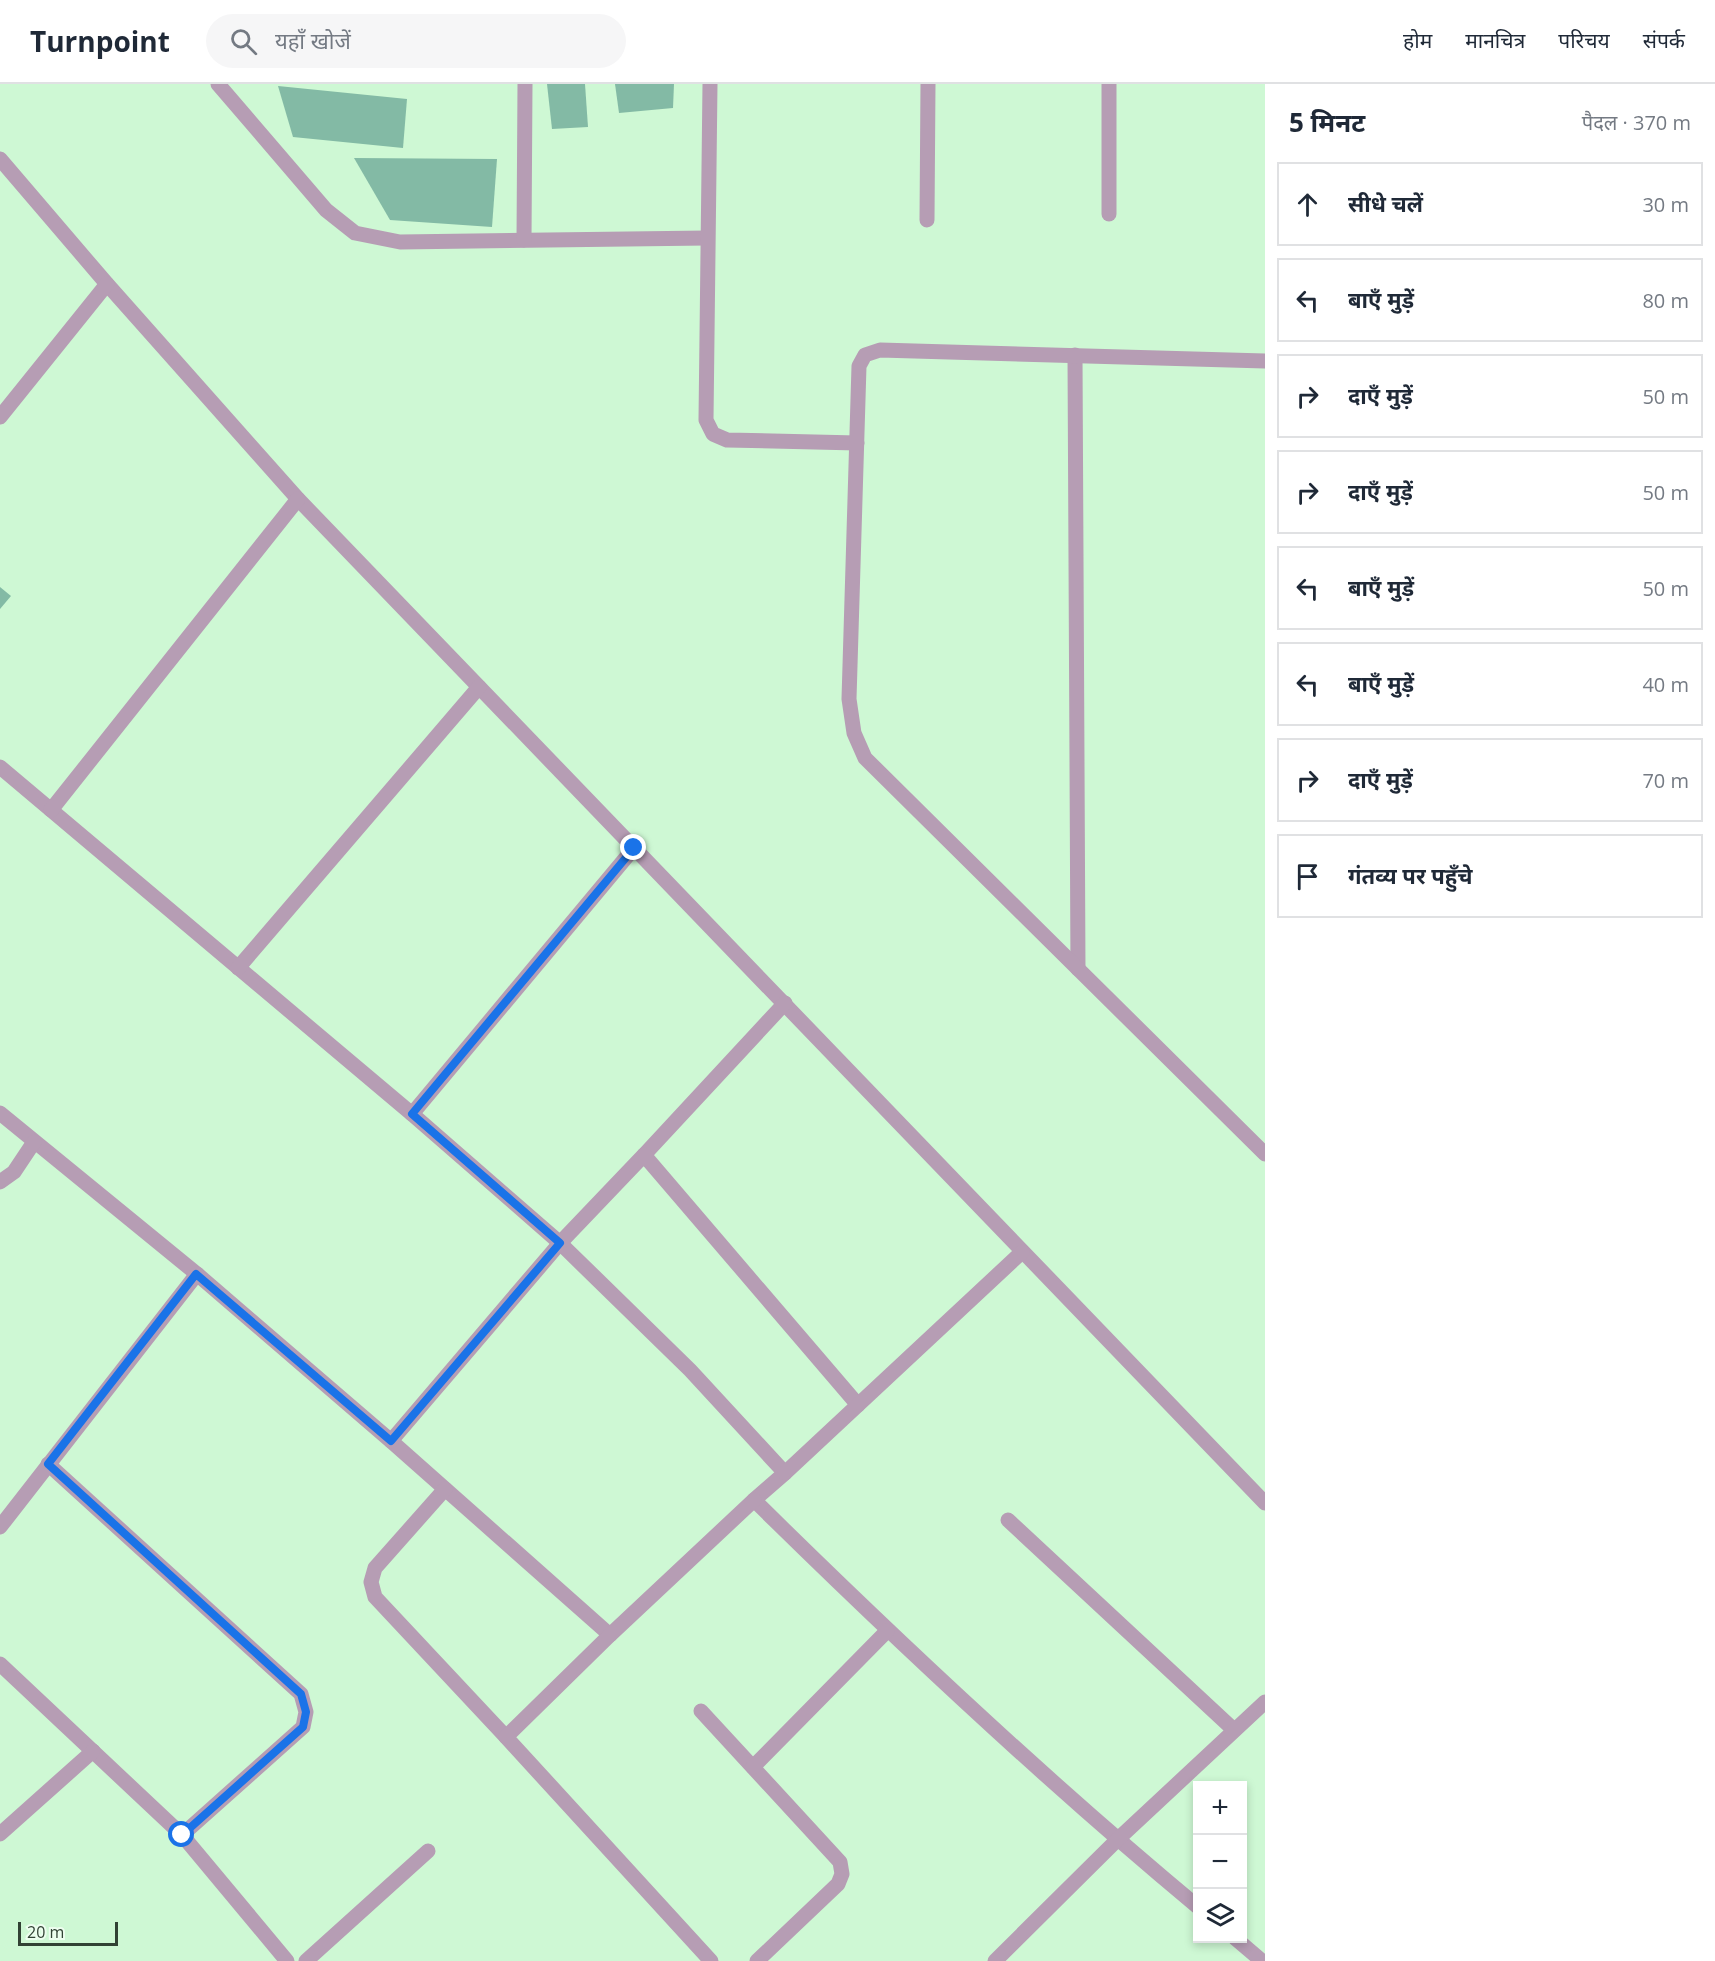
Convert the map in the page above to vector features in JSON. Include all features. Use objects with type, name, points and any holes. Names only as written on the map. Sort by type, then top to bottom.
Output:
[{"type":"street","points":[[218,84],[326,210],[355,233],[400,242],[707,238]]},
{"type":"street","points":[[524,240],[525,84]]},
{"type":"street","points":[[710,84],[706,420],[713,434],[727,440],[856,443]]},
{"type":"street","points":[[927,220],[928,84]]},
{"type":"street","points":[[1109,84],[1109,214]]},
{"type":"street","points":[[0,159],[107,284],[298,499],[1265,1503]]},
{"type":"street","points":[[0,417],[107,284]]},
{"type":"street","points":[[1265,361],[880,350],[865,355],[859,366],[849,699],[854,733],[865,758],[1265,1154]]},
{"type":"street","points":[[1075,355],[1078,969]]},
{"type":"street","points":[[51,810],[298,499]]},
{"type":"street","points":[[238,968],[479,687]]},
{"type":"street","points":[[0,767],[412,1114],[560,1243],[690,1370],[785,1473]]},
{"type":"street","points":[[412,1114],[634,848]]},
{"type":"street","points":[[391,1441],[560,1243],[785,1004]]},
{"type":"street","points":[[0,1113],[196,1274],[391,1441],[610,1635]]},
{"type":"street","points":[[0,1182],[14,1172],[34,1142]]},
{"type":"street","points":[[644,1155],[858,1405]]},
{"type":"street","points":[[506,1737],[610,1635],[1022,1252]]},
{"type":"street","points":[[0,1527],[196,1274]]},
{"type":"street","points":[[48,1464],[301,1694],[306,1712],[303,1727],[182,1835]]},
{"type":"street","points":[[445,1489],[375,1568],[371,1582],[375,1597],[711,1961]]},
{"type":"street","points":[[754,1500],[887,1631],[1117,1840],[1193,1904]]},
{"type":"street","points":[[1008,1520],[1234,1730]]},
{"type":"street","points":[[753,1767],[887,1631]]},
{"type":"street","points":[[0,1664],[182,1835],[287,1961]]},
{"type":"street","points":[[995,1961],[1117,1840],[1265,1702]]},
{"type":"street","points":[[701,1711],[840,1862],[842,1874],[838,1884],[757,1961]]},
{"type":"street","points":[[0,1834],[93,1751]]},
{"type":"street","points":[[306,1961],[428,1851]]},
{"type":"street","points":[[1241,1943],[1259,1957]]},
{"type":"building","points":[[547,84],[585,84],[588,127],[552,129]]},
{"type":"building","points":[[615,84],[674,84],[673,108],[619,113]]},
{"type":"building","points":[[278,86],[407,99],[403,148],[293,137]]},
{"type":"building","points":[[354,158],[497,159],[492,227],[390,220]]},
{"type":"building","points":[[0,587],[11,596],[0,609]]},
{"type":"route","points":[[182,1835],[303,1727],[306,1712],[301,1694],[48,1464],[196,1274],[391,1441],[560,1243],[412,1114],[634,848]]}]
